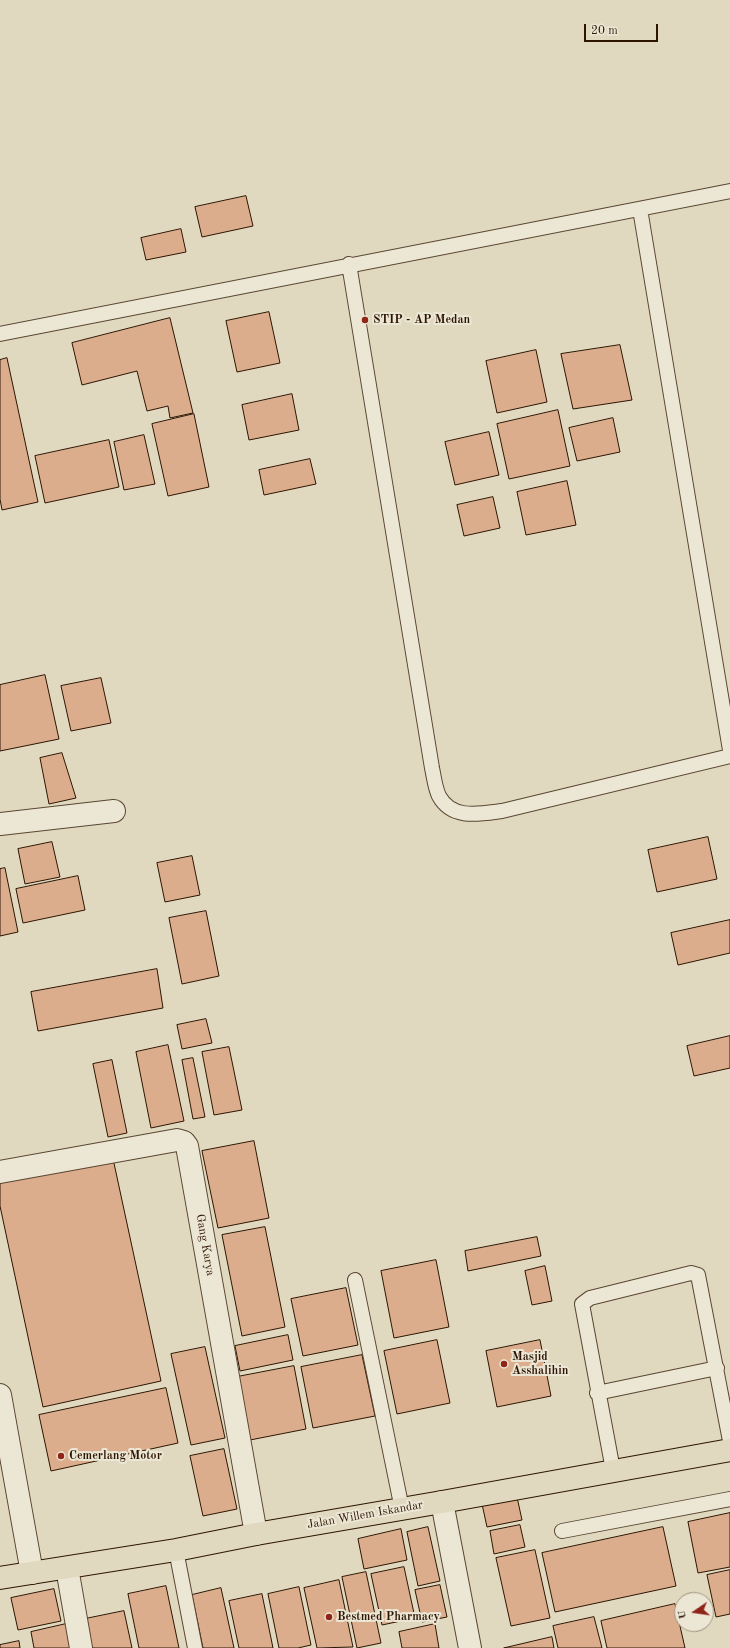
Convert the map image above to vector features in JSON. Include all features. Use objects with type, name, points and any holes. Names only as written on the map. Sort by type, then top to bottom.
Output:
[{"type":"highway","name":"Jalan Willem Iskandar","points":[[0,1578],[176,1550],[256,1534],[730,1450]]},
{"type":"street","points":[[0,824],[114,811]]},
{"type":"street","name":"Gang Karya","points":[[0,1172],[177,1140],[184,1142],[187,1146],[256,1534]]},
{"type":"street","points":[[0,1395],[32,1573]]},
{"type":"street","points":[[442,1502],[470,1648]]},
{"type":"street","points":[[67,1568],[81,1648]]},
{"type":"lane","points":[[0,334],[730,190]]},
{"type":"lane","points":[[640,208],[730,750]]},
{"type":"lane","points":[[349,264],[432,768],[439,795],[446,805],[459,813],[472,814],[502,811],[730,756]]},
{"type":"lane","points":[[613,1470],[597,1393],[582,1304],[590,1298],[691,1273],[698,1275],[730,1441]]},
{"type":"lane","points":[[355,1280],[402,1509]]},
{"type":"lane","points":[[597,1393],[717,1368]]},
{"type":"lane","points":[[562,1531],[730,1499]]},
{"type":"lane","points":[[176,1550],[195,1648]]},
{"type":"building","points":[[246,196],[253,226],[202,237],[195,207]]},
{"type":"building","points":[[181,229],[186,252],[146,260],[141,238]]},
{"type":"building","points":[[269,312],[280,363],[237,372],[226,321]]},
{"type":"building","points":[[170,318],[193,413],[170,418],[168,406],[147,411],[137,371],[82,385],[72,343]]},
{"type":"building","points":[[620,345],[632,400],[573,409],[561,354]]},
{"type":"building","points":[[536,350],[547,402],[497,413],[486,361]]},
{"type":"building","points":[[7,358],[38,502],[2,510],[0,499],[0,360]]},
{"type":"building","points":[[292,394],[299,430],[249,440],[242,405]]},
{"type":"building","points":[[558,410],[570,466],[509,479],[497,424]]},
{"type":"building","points":[[194,414],[209,487],[168,496],[152,424]]},
{"type":"building","points":[[613,418],[620,452],[577,461],[569,428]]},
{"type":"building","points":[[489,432],[499,475],[455,485],[445,442]]},
{"type":"building","points":[[144,435],[155,484],[124,490],[114,442]]},
{"type":"building","points":[[109,440],[119,487],[45,503],[35,456]]},
{"type":"building","points":[[310,459],[316,484],[264,495],[259,470]]},
{"type":"building","points":[[567,481],[576,525],[526,535],[517,492]]},
{"type":"building","points":[[493,497],[500,528],[464,536],[457,505]]},
{"type":"building","points":[[45,675],[59,739],[0,751],[0,685]]},
{"type":"building","points":[[101,678],[111,723],[71,731],[61,686]]},
{"type":"building","points":[[62,753],[76,798],[49,804],[40,758]]},
{"type":"building","points":[[708,837],[717,879],[657,892],[648,850]]},
{"type":"building","points":[[52,842],[60,877],[25,884],[18,849]]},
{"type":"building","points":[[192,856],[200,895],[165,902],[157,863]]},
{"type":"building","points":[[5,868],[18,932],[0,936],[0,869]]},
{"type":"building","points":[[78,876],[85,910],[23,923],[16,889]]},
{"type":"building","points":[[206,911],[219,976],[182,984],[169,918]]},
{"type":"building","points":[[730,920],[730,953],[678,965],[671,933]]},
{"type":"building","points":[[157,969],[163,1008],[38,1031],[31,992]]},
{"type":"building","points":[[206,1019],[212,1043],[182,1049],[177,1025]]},
{"type":"building","points":[[730,1036],[730,1068],[694,1076],[687,1046]]},
{"type":"building","points":[[168,1045],[184,1121],[151,1128],[136,1052]]},
{"type":"building","points":[[229,1047],[242,1110],[214,1115],[202,1052]]},
{"type":"building","points":[[193,1058],[205,1117],[193,1119],[182,1060]]},
{"type":"building","points":[[112,1060],[127,1133],[108,1137],[93,1064]]},
{"type":"building","points":[[254,1141],[269,1218],[218,1228],[202,1151]]},
{"type":"building","points":[[112,1154],[161,1381],[43,1407],[0,1206],[0,1178]]},
{"type":"building","points":[[265,1227],[285,1327],[242,1336],[222,1235]]},
{"type":"building","points":[[537,1237],[541,1256],[468,1271],[465,1251]]},
{"type":"building","points":[[436,1260],[449,1327],[394,1338],[381,1271]]},
{"type":"building","points":[[545,1266],[552,1301],[532,1305],[525,1271]]},
{"type":"building","points":[[346,1288],[358,1345],[303,1356],[291,1299]]},
{"type":"building","points":[[288,1335],[293,1360],[240,1371],[235,1346]]},
{"type":"building","points":[[437,1340],[450,1403],[397,1414],[384,1351]]},
{"type":"building","points":[[540,1340],[551,1396],[497,1407],[486,1351]]},
{"type":"building","points":[[205,1347],[225,1438],[191,1445],[171,1354]]},
{"type":"building","points":[[362,1355],[375,1416],[313,1428],[301,1367]]},
{"type":"building","points":[[294,1366],[306,1429],[250,1440],[237,1377]]},
{"type":"building","points":[[166,1388],[178,1443],[51,1471],[39,1415]]},
{"type":"building","points":[[224,1449],[237,1509],[203,1516],[190,1456]]},
{"type":"building","points":[[517,1497],[522,1520],[487,1527],[482,1504]]},
{"type":"building","points":[[730,1513],[730,1567],[698,1573],[688,1522]]},
{"type":"building","points":[[520,1525],[525,1547],[494,1554],[490,1531]]},
{"type":"building","points":[[428,1527],[440,1581],[418,1586],[407,1532]]},
{"type":"building","points":[[663,1527],[676,1586],[555,1612],[542,1553]]},
{"type":"building","points":[[401,1529],[407,1560],[364,1569],[358,1539]]},
{"type":"building","points":[[535,1550],[550,1618],[511,1626],[496,1558]]},
{"type":"building","points":[[404,1567],[415,1618],[382,1625],[371,1574]]},
{"type":"building","points":[[730,1570],[730,1614],[716,1617],[714,1608],[714,1592],[711,1592],[707,1575]]},
{"type":"building","points":[[366,1572],[381,1643],[357,1648],[342,1577]]},
{"type":"building","name":"Bestmed Pharmacy","points":[[339,1580],[353,1647],[317,1648],[304,1588]]},
{"type":"building","points":[[440,1585],[447,1617],[422,1622],[415,1590]]},
{"type":"building","points":[[166,1586],[179,1648],[139,1648],[128,1594]]},
{"type":"building","points":[[299,1587],[311,1645],[298,1648],[279,1648],[268,1594]]},
{"type":"building","points":[[221,1588],[234,1648],[203,1648],[192,1595]]},
{"type":"building","points":[[54,1589],[61,1621],[18,1630],[11,1598]]},
{"type":"building","points":[[262,1594],[273,1648],[239,1648],[229,1601]]},
{"type":"building","points":[[674,1604],[674,1632],[681,1632],[685,1648],[607,1648],[601,1621]]},
{"type":"building","points":[[124,1611],[132,1648],[92,1648],[85,1619]]},
{"type":"building","points":[[594,1617],[602,1648],[558,1648],[553,1626]]},
{"type":"building","points":[[66,1624],[71,1648],[34,1648],[31,1632]]},
{"type":"building","points":[[435,1624],[439,1648],[402,1648],[399,1632]]},
{"type":"building","points":[[552,1637],[554,1648],[504,1648]]},
{"type":"building","points":[[19,1641],[20,1648],[0,1648],[0,1645]]},
{"type":"place","name":"STIP - AP Medan","points":[[365,320]]},
{"type":"place","name":"Masjid Asshalihin","points":[[504,1364]]},
{"type":"place","name":"Cemerlang Motor","points":[[61,1456]]},
{"type":"place","name":"Bestmed Pharmacy","points":[[329,1617]]}]
